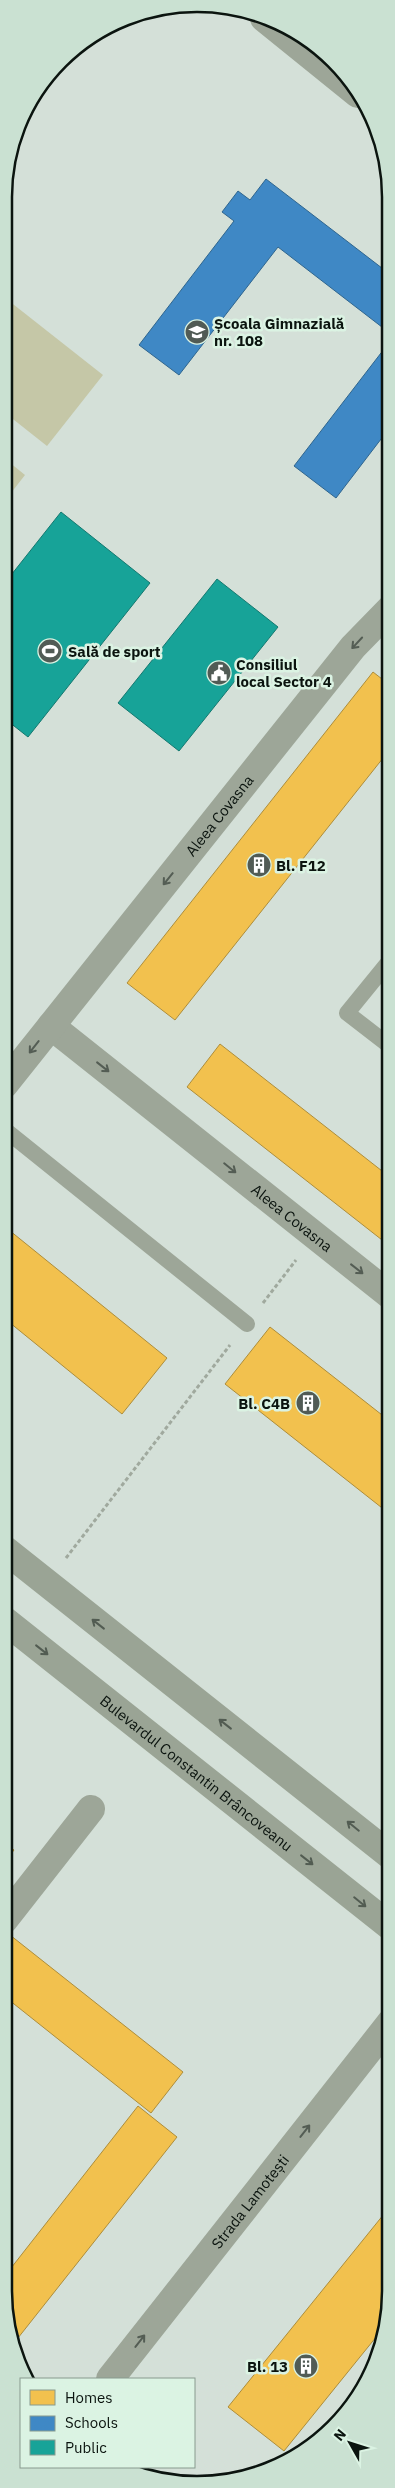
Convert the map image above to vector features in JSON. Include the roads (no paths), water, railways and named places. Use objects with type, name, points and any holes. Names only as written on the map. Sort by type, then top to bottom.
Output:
[{"type":"main road","points":[[12,1555],[382,1849]]},
{"type":"main road","name":"Bulevardul Constantin Brâncoveanu","points":[[12,1626],[382,1920]]},
{"type":"street","points":[[284,34],[339,79]]},
{"type":"street","name":"Aleea Covasna","points":[[12,1075],[353,647],[382,617]]},
{"type":"street","name":"Aleea Covasna","points":[[51,1026],[382,1289]]},
{"type":"street","points":[[12,1910],[91,1809]]},
{"type":"street","name":"Strada Lamotești","points":[[111,2378],[382,2033]]},
{"type":"lane","points":[[382,970],[347,1013],[382,1040]]},
{"type":"lane","points":[[12,1135],[247,1324]]},
{"type":"place","name":"Școala Gimnazială nr. 108","points":[[197,332]]},
{"type":"place","name":"Sală de sport","points":[[50,651]]},
{"type":"place","name":"Consiliul local Sector 4","points":[[219,673]]},
{"type":"place","name":"Bl. F12","points":[[259,865]]},
{"type":"place","name":"Bl. C4B","points":[[308,1403]]},
{"type":"place","name":"Bl. 13","points":[[306,2366]]}]
